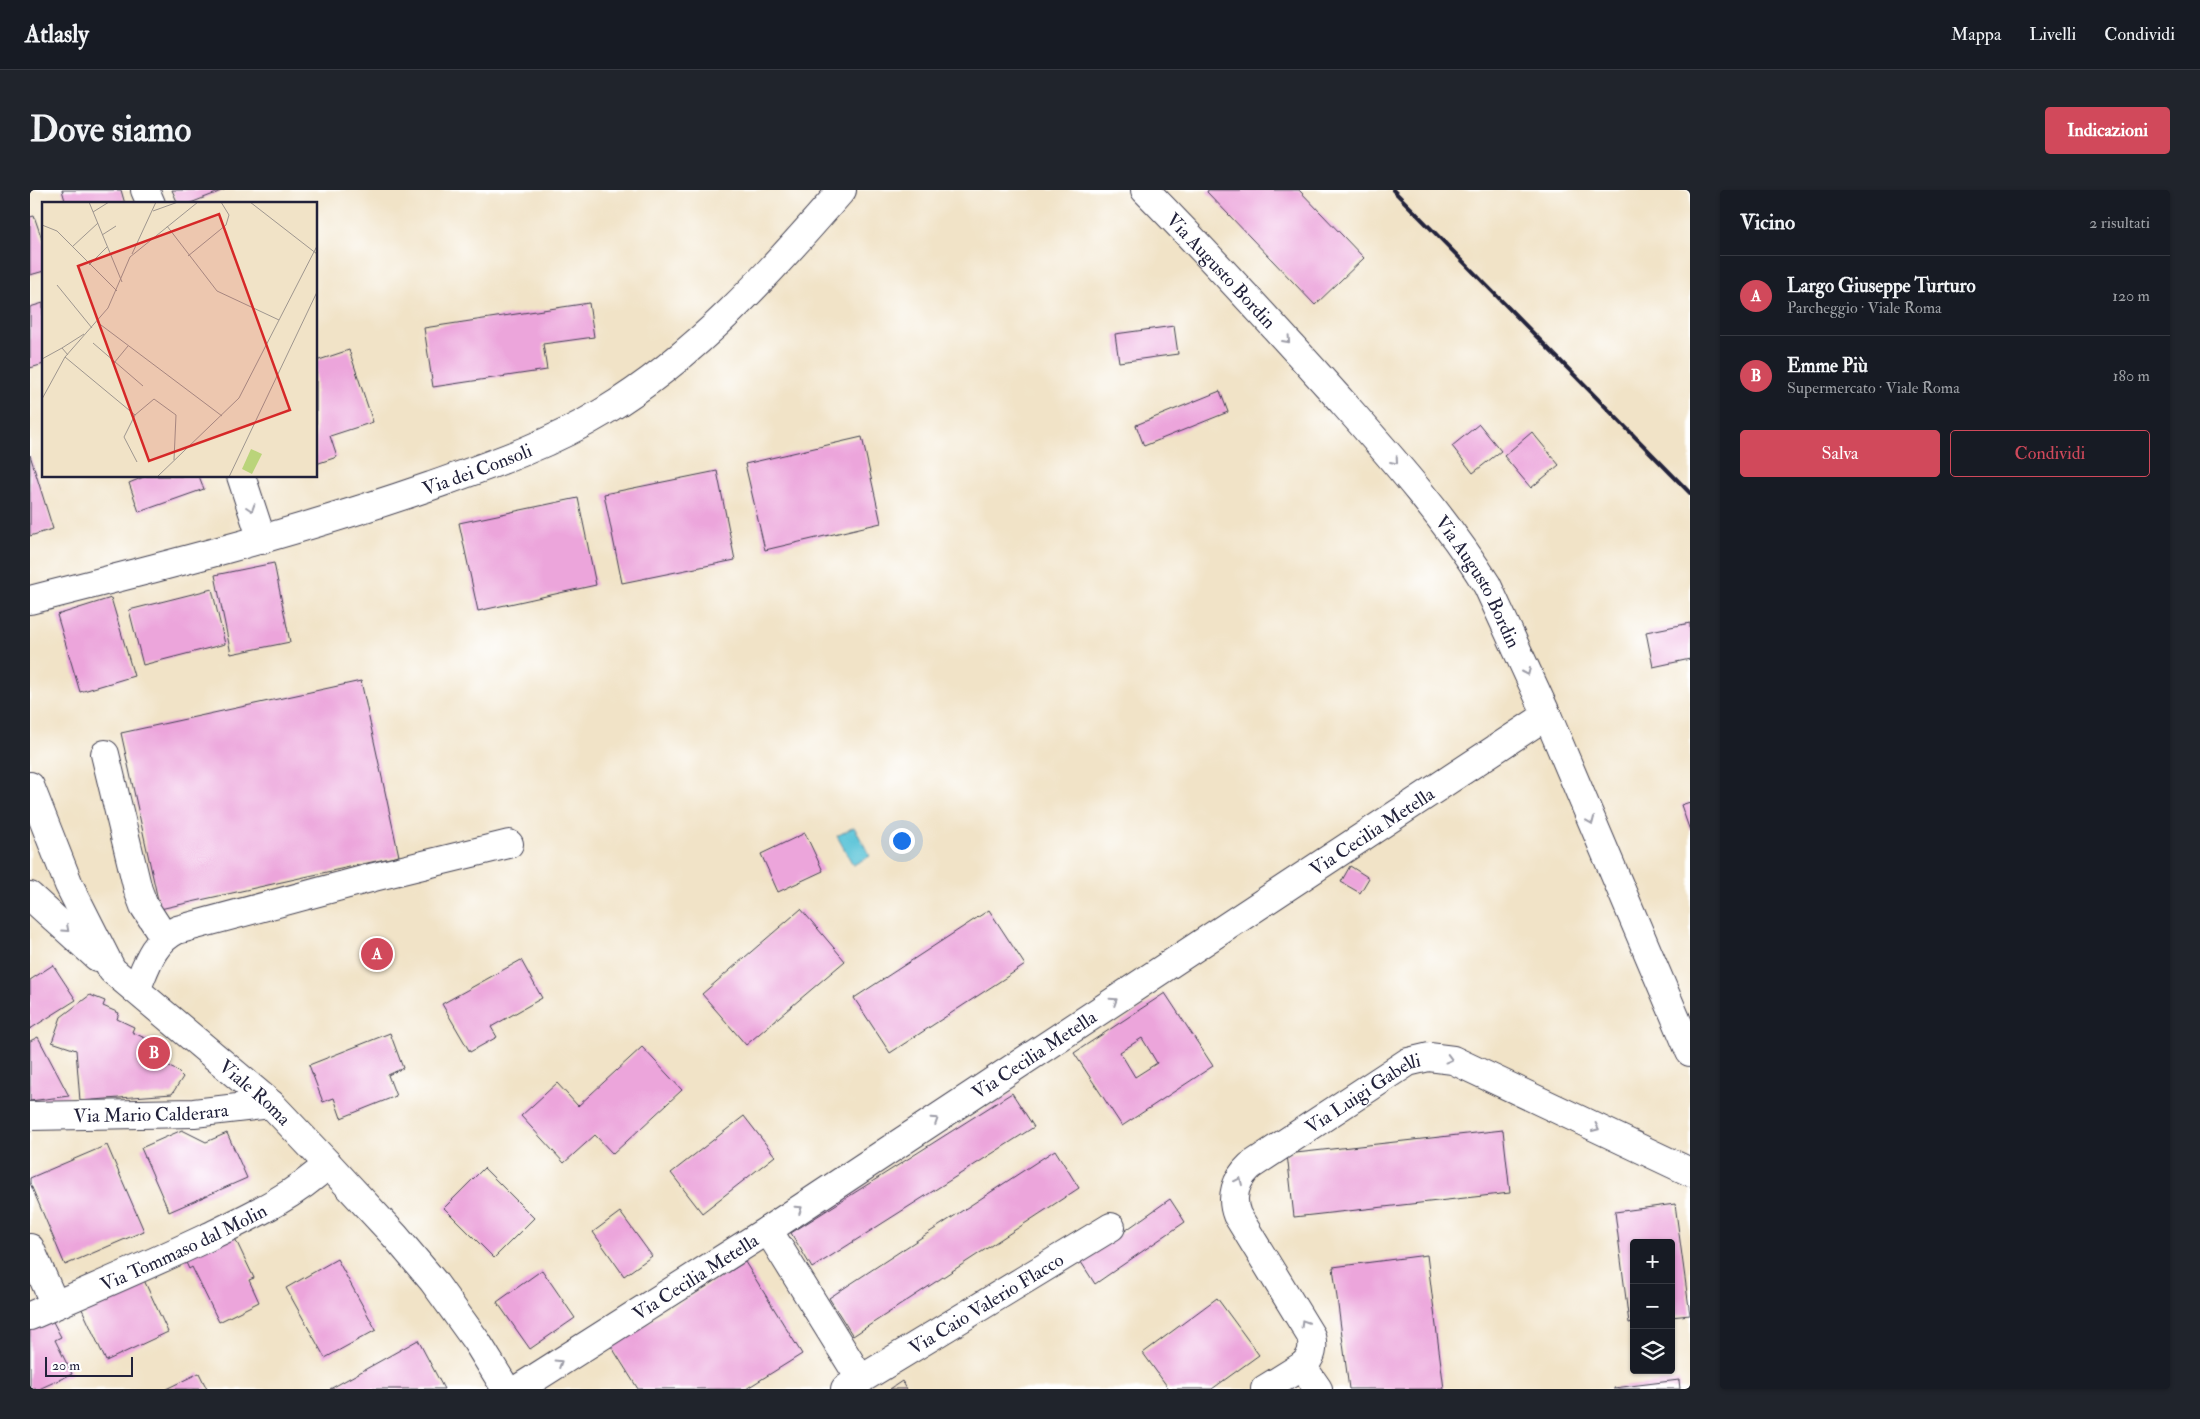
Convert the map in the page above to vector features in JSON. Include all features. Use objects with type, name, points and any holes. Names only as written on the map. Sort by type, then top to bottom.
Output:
[{"type":"street","points":[[145,190],[150,202]]},
{"type":"street","name":"Via dei Consoli","points":[[30,600],[211,554],[357,512],[510,457],[580,425],[604,412],[644,384],[706,333],[762,279],[842,190]]},
{"type":"street","name":"Via Augusto Bordin","points":[[1145,190],[1243,291],[1397,464],[1442,517],[1488,585],[1547,716],[1690,1052]]},
{"type":"street","points":[[242,478],[262,540]]},
{"type":"street","name":"Via Cecilia Metella","points":[[518,1389],[768,1230],[1547,716]]},
{"type":"street","points":[[106,754],[138,890],[144,906],[164,937]]},
{"type":"street","name":"Viale Roma","points":[[30,786],[69,885],[112,970],[271,1104],[328,1164],[427,1273],[477,1342],[506,1389]]},
{"type":"street","points":[[136,990],[153,950],[164,937],[176,930],[374,877],[510,844]]},
{"type":"street","points":[[30,896],[112,970]]},
{"type":"street","name":"Via Luigi Gabelli","points":[[1302,1366],[1307,1362],[1312,1351],[1311,1336],[1237,1215],[1234,1203],[1237,1183],[1250,1166],[1408,1062],[1429,1056],[1453,1060],[1690,1172]]},
{"type":"street","name":"Via Mario Calderara","points":[[30,1116],[194,1113],[271,1104]]},
{"type":"street","name":"Via Tommaso dal Molin","points":[[30,1316],[155,1262],[253,1215],[302,1187],[328,1164]]},
{"type":"street","name":"Via Caio Valerio Flacco","points":[[768,1230],[853,1384],[1111,1227]]},
{"type":"street","points":[[30,1248],[55,1305]]},
{"type":"street","points":[[1265,1389],[1302,1366],[1318,1389]]},
{"type":"water","points":[[854,827],[870,856],[853,865],[837,836]]},
{"type":"building","points":[[62,190],[121,190],[124,202],[65,202]]},
{"type":"building","points":[[172,190],[224,190],[193,202],[177,202]]},
{"type":"building","points":[[1208,190],[1299,190],[1364,258],[1315,305],[1207,192]]},
{"type":"building","points":[[34,216],[42,239],[42,272],[30,275],[30,217]]},
{"type":"building","points":[[42,303],[42,365],[30,368],[30,307]]},
{"type":"building","points":[[589,303],[594,337],[543,344],[547,370],[433,387],[424,328]]},
{"type":"building","points":[[1174,326],[1178,354],[1119,362],[1115,334]]},
{"type":"building","points":[[349,350],[373,422],[330,436],[337,457],[318,463],[318,360]]},
{"type":"building","points":[[1220,391],[1228,412],[1144,446],[1136,425]]},
{"type":"building","points":[[1479,424],[1501,451],[1473,473],[1452,446]]},
{"type":"building","points":[[1532,432],[1559,465],[1531,488],[1504,456]]},
{"type":"building","points":[[862,437],[881,523],[765,550],[745,464]]},
{"type":"building","points":[[30,455],[53,529],[30,536]]},
{"type":"building","points":[[717,471],[735,560],[622,583],[604,494]]},
{"type":"building","points":[[141,478],[200,478],[204,489],[139,512],[129,483]]},
{"type":"building","points":[[578,498],[596,585],[478,611],[459,523]]},
{"type":"building","points":[[274,563],[290,642],[231,654],[215,575]]},
{"type":"building","points":[[212,589],[225,644],[143,665],[129,610]]},
{"type":"building","points":[[111,598],[134,676],[80,692],[57,615]]},
{"type":"building","points":[[1690,623],[1690,659],[1653,667],[1646,632]]},
{"type":"building","points":[[361,681],[399,856],[160,909],[121,733]]},
{"type":"building","points":[[1690,802],[1690,831],[1681,805]]},
{"type":"building","points":[[805,833],[823,871],[778,892],[761,854]]},
{"type":"building","points":[[1350,866],[1369,878],[1360,893],[1341,882]]},
{"type":"building","points":[[801,909],[845,961],[746,1045],[702,994]]},
{"type":"building","points":[[989,910],[1025,965],[890,1053],[854,998]]},
{"type":"building","points":[[521,960],[542,998],[491,1027],[497,1037],[470,1052],[442,1004]]},
{"type":"building","points":[[53,965],[76,1000],[30,1029],[30,980]]},
{"type":"building","points":[[1165,993],[1213,1066],[1122,1126],[1074,1053]],"holes":[[[1142,1038],[1157,1063],[1135,1077],[1120,1052]]]},
{"type":"building","points":[[90,995],[105,1001],[103,1006],[119,1013],[117,1019],[134,1027],[132,1032],[151,1041],[148,1047],[161,1053],[158,1062],[176,1070],[183,1077],[172,1094],[80,1101],[76,1050],[52,1042],[61,1017]]},
{"type":"building","points":[[390,1033],[403,1068],[388,1075],[396,1096],[341,1118],[334,1098],[323,1102],[309,1065]]},
{"type":"building","points":[[38,1037],[69,1096],[30,1101],[30,1041]]},
{"type":"building","points":[[642,1047],[682,1090],[613,1154],[595,1135],[564,1163],[521,1116],[557,1083],[578,1106]]},
{"type":"building","points":[[1012,1093],[1034,1127],[812,1268],[791,1233]]},
{"type":"building","points":[[744,1116],[775,1156],[702,1213],[671,1173]]},
{"type":"building","points":[[182,1130],[206,1142],[227,1133],[247,1178],[169,1212],[141,1148]]},
{"type":"building","points":[[1503,1130],[1510,1193],[1294,1217],[1287,1154]]},
{"type":"building","points":[[107,1145],[144,1231],[65,1265],[30,1183],[30,1178]]},
{"type":"building","points":[[1055,1150],[1079,1188],[853,1336],[829,1298]]},
{"type":"building","points":[[484,1168],[534,1218],[494,1258],[444,1208]]},
{"type":"building","points":[[1170,1199],[1185,1222],[1095,1284],[1081,1262]]},
{"type":"building","points":[[1675,1204],[1690,1315],[1675,1317],[1675,1239],[1630,1239],[1629,1323],[1615,1212]]},
{"type":"building","points":[[620,1212],[652,1256],[624,1276],[593,1232]]},
{"type":"building","points":[[231,1230],[254,1278],[249,1280],[259,1302],[219,1322],[192,1267],[189,1269],[182,1254]]},
{"type":"building","points":[[1427,1255],[1444,1389],[1349,1389],[1333,1267]]},
{"type":"building","points":[[337,1259],[376,1330],[325,1358],[286,1288]]},
{"type":"building","points":[[745,1262],[802,1354],[746,1389],[638,1389],[611,1346]]},
{"type":"building","points":[[542,1270],[575,1318],[530,1349],[497,1302]]},
{"type":"building","points":[[143,1278],[168,1332],[106,1361],[81,1307]]},
{"type":"building","points":[[1217,1298],[1259,1355],[1212,1389],[1169,1389],[1143,1353]]},
{"type":"building","points":[[51,1318],[61,1337],[55,1340],[72,1374],[39,1389],[30,1389],[30,1327]]},
{"type":"building","points":[[418,1340],[444,1389],[330,1389]]},
{"type":"building","points":[[199,1373],[207,1389],[166,1389]]},
{"type":"building","points":[[1679,1380],[1680,1389],[1614,1389],[1614,1388]]},
{"type":"building","points":[[902,1381],[907,1389],[890,1389]]},
{"type":"railway","points":[[1393,190],[1690,493]]},
{"type":"place","name":"Largo Giuseppe Turturo","points":[[377,954]]},
{"type":"place","name":"Emme Più","points":[[154,1053]]}]
